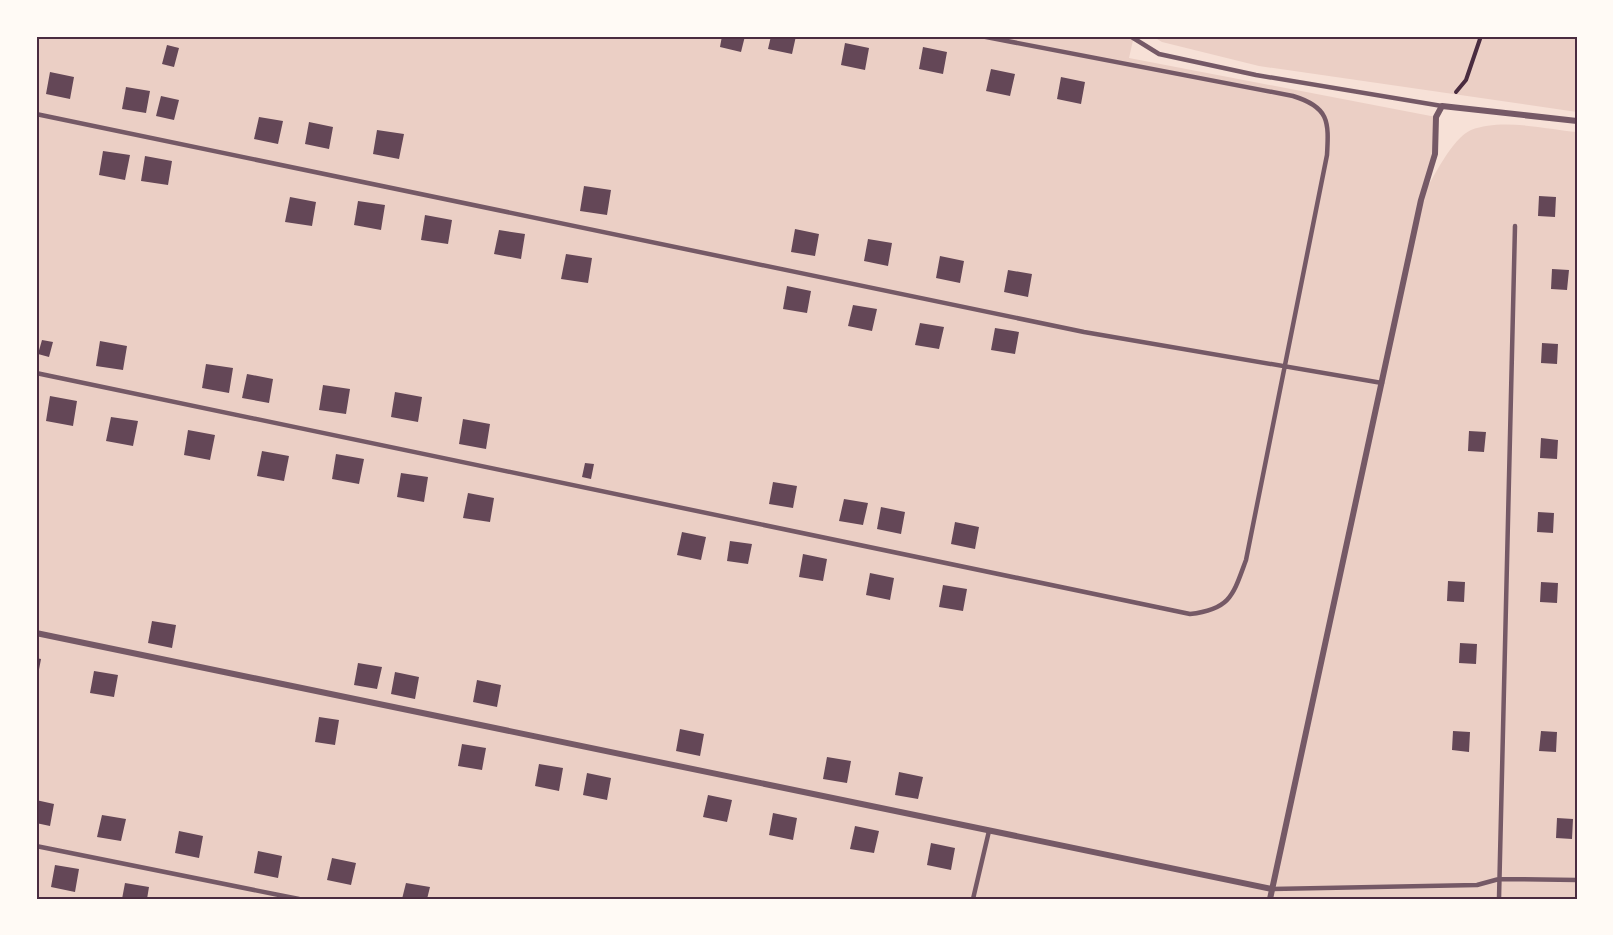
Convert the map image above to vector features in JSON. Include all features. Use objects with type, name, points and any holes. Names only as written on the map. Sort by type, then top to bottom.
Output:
[{"type":"street","points":[[1270,899],[1421,200],[1435,154],[1437,117],[1442,106],[1577,121]]},
{"type":"street","points":[[36,633],[1272,889]]},
{"type":"lane","points":[[36,373],[1190,614],[1211,611],[1223,605],[1233,594],[1246,560],[1327,155],[1329,129],[1326,117],[1318,107],[1293,96],[981,36]]},
{"type":"lane","points":[[1130,36],[1159,54],[1256,75],[1442,106]]},
{"type":"lane","points":[[36,114],[1084,332],[1382,383]]},
{"type":"lane","points":[[1498,899],[1515,226]]},
{"type":"lane","points":[[974,899],[989,831]]},
{"type":"lane","points":[[36,846],[299,899]]},
{"type":"lane","points":[[1272,889],[1477,885],[1499,879],[1577,880]]},
{"type":"path","points":[[1442,106],[1466,80],[1481,36]]},
{"type":"shaded area","points":[[36,36],[1134,36],[1129,58],[1436,117],[1435,154],[1422,197],[1450,150],[1464,134],[1471,130],[1510,125],[1577,132],[1577,899],[36,899]]},
{"type":"shaded area","points":[[1152,36],[1577,36],[1577,112],[1259,66],[1162,42]]},
{"type":"building","points":[[722,36],[745,36],[741,52],[720,47]]},
{"type":"building","points":[[771,36],[796,36],[792,54],[768,49]]},
{"type":"building","points":[[845,43],[869,48],[865,70],[841,65]]},
{"type":"building","points":[[167,45],[179,48],[174,67],[162,64]]},
{"type":"building","points":[[923,47],[947,52],[943,74],[919,69]]},
{"type":"building","points":[[991,69],[1015,74],[1010,96],[986,91]]},
{"type":"building","points":[[50,72],[74,77],[70,99],[46,94]]},
{"type":"building","points":[[1061,77],[1085,82],[1081,104],[1057,99]]},
{"type":"building","points":[[126,87],[150,91],[146,113],[122,109]]},
{"type":"building","points":[[161,96],[179,100],[174,120],[156,116]]},
{"type":"building","points":[[259,117],[283,121],[278,144],[254,139]]},
{"type":"building","points":[[309,122],[333,127],[329,149],[305,144]]},
{"type":"building","points":[[377,130],[404,134],[399,159],[373,154]]},
{"type":"building","points":[[103,151],[130,155],[125,180],[99,175]]},
{"type":"building","points":[[145,156],[172,161],[168,185],[141,181]]},
{"type":"building","points":[[584,186],[611,190],[607,215],[580,211]]},
{"type":"building","points":[[1539,196],[1556,197],[1555,217],[1538,216]]},
{"type":"building","points":[[290,197],[316,202],[312,226],[285,222]]},
{"type":"building","points":[[358,201],[385,205],[381,230],[354,225]]},
{"type":"building","points":[[425,215],[452,220],[448,244],[421,240]]},
{"type":"building","points":[[795,229],[819,234],[815,256],[791,252]]},
{"type":"building","points":[[499,230],[525,234],[521,259],[494,254]]},
{"type":"building","points":[[868,239],[892,243],[888,266],[864,261]]},
{"type":"building","points":[[566,254],[592,258],[588,283],[561,279]]},
{"type":"building","points":[[940,256],[964,261],[960,283],[936,278]]},
{"type":"building","points":[[1552,269],[1569,270],[1567,290],[1551,289]]},
{"type":"building","points":[[1008,270],[1032,274],[1028,297],[1004,292]]},
{"type":"building","points":[[787,286],[811,291],[807,313],[783,309]]},
{"type":"building","points":[[853,305],[877,309],[872,331],[848,326]]},
{"type":"building","points":[[920,323],[944,327],[939,349],[915,345]]},
{"type":"building","points":[[995,328],[1019,332],[1015,354],[991,350]]},
{"type":"building","points":[[42,340],[53,342],[49,357],[38,354]]},
{"type":"building","points":[[100,341],[127,346],[123,370],[96,366]]},
{"type":"building","points":[[1542,343],[1558,344],[1557,364],[1541,363]]},
{"type":"building","points":[[206,364],[233,368],[229,393],[202,388]]},
{"type":"building","points":[[247,374],[273,379],[269,403],[242,398]]},
{"type":"building","points":[[323,385],[350,389],[346,414],[319,410]]},
{"type":"building","points":[[395,392],[422,397],[418,422],[391,417]]},
{"type":"building","points":[[50,396],[77,401],[73,426],[46,421]]},
{"type":"building","points":[[111,417],[138,421],[133,446],[106,441]]},
{"type":"building","points":[[463,419],[490,424],[486,449],[459,444]]},
{"type":"building","points":[[188,430],[215,435],[210,460],[184,455]]},
{"type":"building","points":[[1469,431],[1486,432],[1484,452],[1468,451]]},
{"type":"building","points":[[1541,438],[1558,440],[1557,459],[1540,458]]},
{"type":"building","points":[[262,451],[289,456],[284,481],[257,476]]},
{"type":"building","points":[[336,454],[364,459],[359,484],[332,479]]},
{"type":"building","points":[[585,463],[594,464],[591,479],[582,477]]},
{"type":"building","points":[[401,473],[428,477],[424,502],[397,497]]},
{"type":"building","points":[[773,482],[797,486],[793,508],[769,504]]},
{"type":"building","points":[[468,493],[494,498],[490,522],[463,518]]},
{"type":"building","points":[[844,499],[868,503],[863,525],[839,521]]},
{"type":"building","points":[[881,507],[905,512],[901,534],[877,529]]},
{"type":"building","points":[[1538,512],[1554,513],[1553,533],[1537,532]]},
{"type":"building","points":[[955,522],[979,527],[975,549],[951,544]]},
{"type":"building","points":[[682,532],[706,537],[701,560],[677,555]]},
{"type":"building","points":[[730,541],[752,544],[748,564],[727,561]]},
{"type":"building","points":[[803,554],[827,559],[823,581],[799,577]]},
{"type":"building","points":[[870,573],[894,578],[890,600],[866,595]]},
{"type":"building","points":[[1448,581],[1465,582],[1464,602],[1447,601]]},
{"type":"building","points":[[1541,582],[1558,583],[1557,603],[1540,602]]},
{"type":"building","points":[[943,585],[967,589],[963,611],[939,607]]},
{"type":"building","points":[[152,621],[176,625],[172,648],[148,643]]},
{"type":"building","points":[[1460,643],[1477,644],[1476,664],[1459,663]]},
{"type":"building","points":[[36,658],[41,659],[37,680],[36,680]]},
{"type":"building","points":[[358,663],[382,667],[377,689],[354,685]]},
{"type":"building","points":[[94,671],[118,675],[114,697],[90,693]]},
{"type":"building","points":[[395,672],[419,677],[415,699],[391,694]]},
{"type":"building","points":[[477,680],[501,685],[497,707],[473,702]]},
{"type":"building","points":[[319,717],[339,720],[335,745],[315,742]]},
{"type":"building","points":[[680,729],[704,734],[700,756],[676,751]]},
{"type":"building","points":[[1453,731],[1470,732],[1469,752],[1452,750]]},
{"type":"building","points":[[1541,731],[1557,732],[1556,752],[1539,751]]},
{"type":"building","points":[[462,744],[486,748],[482,770],[458,766]]},
{"type":"building","points":[[827,757],[851,761],[847,783],[823,779]]},
{"type":"building","points":[[539,764],[563,768],[559,791],[535,786]]},
{"type":"building","points":[[899,772],[923,777],[918,799],[895,795]]},
{"type":"building","points":[[587,773],[611,778],[607,800],[583,795]]},
{"type":"building","points":[[708,795],[732,800],[727,822],[703,817]]},
{"type":"building","points":[[36,800],[54,804],[50,826],[36,823]]},
{"type":"building","points":[[773,813],[797,818],[793,840],[769,835]]},
{"type":"building","points":[[102,815],[126,819],[121,841],[97,837]]},
{"type":"building","points":[[1557,818],[1573,819],[1572,839],[1556,838]]},
{"type":"building","points":[[855,826],[879,831],[874,853],[850,849]]},
{"type":"building","points":[[179,831],[203,836],[199,858],[175,853]]},
{"type":"building","points":[[931,843],[955,848],[951,870],[927,865]]},
{"type":"building","points":[[258,851],[282,856],[278,878],[254,873]]},
{"type":"building","points":[[332,858],[356,863],[351,885],[327,880]]},
{"type":"building","points":[[55,865],[79,869],[75,892],[51,887]]},
{"type":"building","points":[[125,883],[149,887],[147,899],[122,899]]},
{"type":"building","points":[[406,883],[430,887],[427,899],[402,899]]}]
